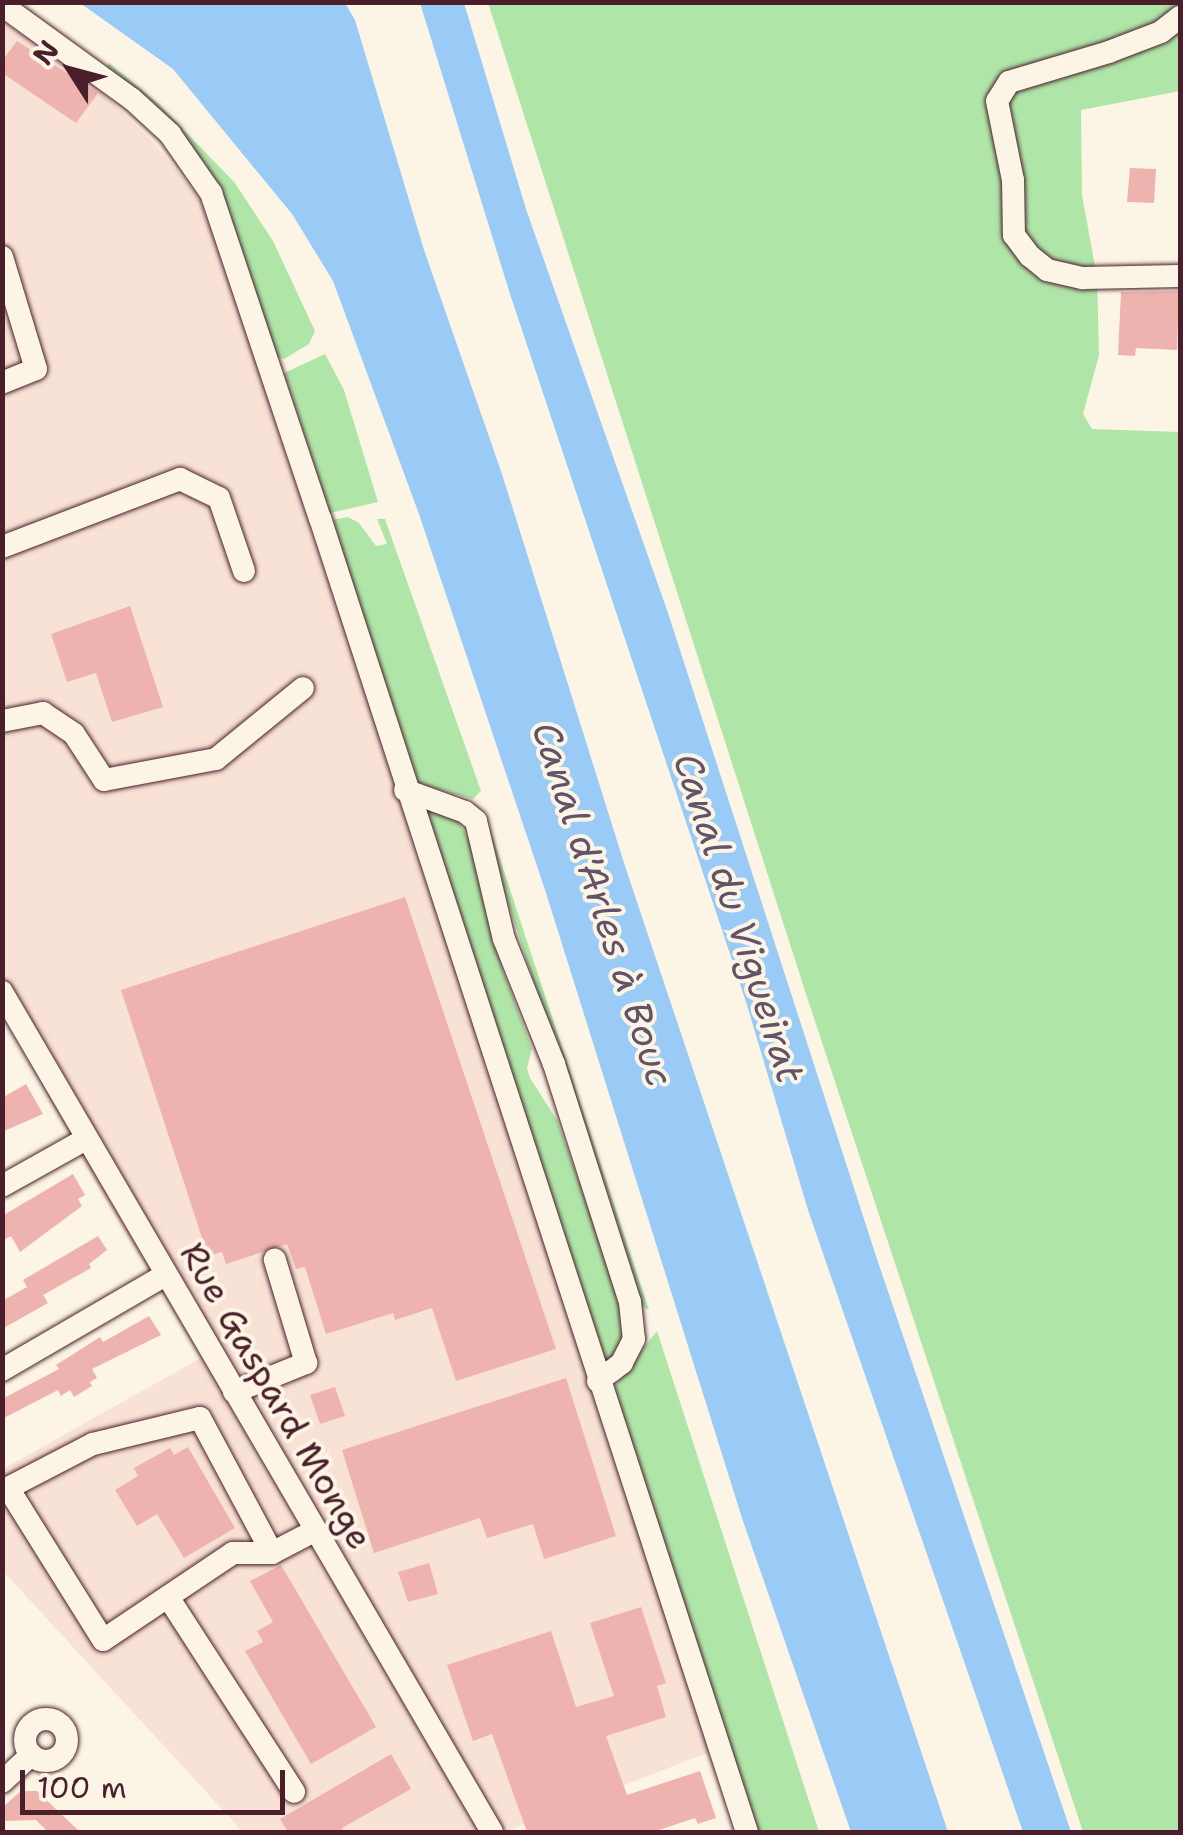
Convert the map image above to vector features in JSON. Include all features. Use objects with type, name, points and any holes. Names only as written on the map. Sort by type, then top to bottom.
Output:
[{"type":"street","points":[[2,5],[27,20],[170,134],[211,194],[320,518],[598,1381],[658,1551],[746,1832]]},
{"type":"street","points":[[1180,17],[1161,32],[1109,52],[1009,82],[997,101],[1013,180],[1014,235],[1030,256],[1047,270],[1082,278],[1180,276]]},
{"type":"street","points":[[2,257],[36,369],[2,384]]},
{"type":"street","points":[[2,547],[180,480],[218,498],[244,571]]},
{"type":"street","points":[[2,721],[43,713],[74,734],[104,780],[216,759],[303,688]]},
{"type":"street","points":[[405,790],[455,808],[476,821],[504,939],[554,1064],[630,1302],[634,1339],[622,1364],[598,1381]]},
{"type":"street","name":"Rue Gaspard Monge","points":[[2,992],[492,1832]]},
{"type":"street","points":[[2,1186],[86,1139]]},
{"type":"street","points":[[234,1392],[306,1363],[274,1260]]},
{"type":"street","points":[[2,1370],[165,1275]]},
{"type":"street","points":[[272,1553],[200,1418],[93,1444],[8,1488],[103,1640],[233,1553],[272,1553],[314,1531]]},
{"type":"street","points":[[168,1596],[294,1792]]},
{"type":"street","points":[[2,1782],[30,1755]]},
{"type":"shaded area","points":[[3,23],[85,76],[151,140],[198,196],[239,292],[315,541],[712,1751],[504,1832],[243,1832],[3,1571],[3,1469],[201,1358],[87,1168],[3,1013]]},
{"type":"green space","points":[[488,3],[1180,3],[1180,91],[1081,110],[1082,195],[1097,277],[1099,355],[1083,414],[1092,429],[1180,432],[1180,1832],[1083,1832],[806,994]]},
{"type":"green space","points":[[109,63],[158,103],[235,183],[273,241],[315,331],[309,344],[284,359],[276,357],[218,198],[104,74]]},
{"type":"green space","points":[[325,354],[344,390],[378,502],[330,513],[284,373]]},
{"type":"green space","points":[[348,517],[359,523],[376,546],[387,544],[377,519],[385,519],[481,791],[473,799],[414,783],[332,520]]},
{"type":"green space","points":[[421,807],[458,821],[474,848],[496,921],[501,965],[532,1049],[527,1068],[530,1078],[557,1120],[623,1306],[623,1354],[603,1366]]},
{"type":"green space","points":[[487,820],[649,1310],[638,1304],[482,822]]},
{"type":"green space","points":[[657,1331],[819,1832],[753,1832],[611,1396],[623,1373]]},
{"type":"water","name":"Canal d'Arles à Bouc","points":[[80,3],[345,3],[355,20],[424,250],[502,474],[624,863],[948,1832],[851,1832],[742,1518],[546,893],[419,514],[333,281],[292,214],[173,69]]},
{"type":"water","name":"Canal du Vigueirat","points":[[420,3],[464,3],[526,209],[668,613],[875,1253],[1071,1832],[1023,1832],[808,1210],[747,1005],[510,294]]},
{"type":"building","points":[[17,41],[98,93],[76,123],[2,73],[2,61]]},
{"type":"building","points":[[1130,168],[1156,169],[1154,203],[1127,202]]},
{"type":"building","points":[[1179,291],[1177,350],[1136,348],[1135,356],[1118,355],[1121,292]]},
{"type":"building","points":[[130,606],[163,707],[112,722],[96,673],[67,682],[51,634]]},
{"type":"building","points":[[405,897],[556,1349],[456,1381],[432,1308],[395,1320],[393,1313],[326,1334],[305,1267],[296,1269],[287,1244],[226,1264],[222,1252],[208,1256],[121,990]]},
{"type":"building","points":[[26,1084],[43,1114],[2,1132],[2,1098]]},
{"type":"building","points":[[73,1174],[85,1195],[78,1199],[82,1206],[20,1252],[11,1236],[2,1241],[2,1216]]},
{"type":"building","points":[[98,1236],[107,1250],[89,1264],[91,1268],[43,1295],[48,1303],[2,1329],[2,1301],[27,1287],[23,1280]]},
{"type":"building","points":[[149,1316],[161,1335],[92,1369],[97,1378],[90,1382],[92,1386],[74,1397],[70,1390],[61,1396],[58,1390],[2,1419],[2,1399],[59,1369],[56,1365],[100,1337],[103,1342]]},
{"type":"building","points":[[566,1378],[616,1536],[544,1559],[533,1524],[487,1538],[480,1518],[374,1553],[342,1450]]},
{"type":"building","points":[[335,1387],[345,1416],[320,1424],[310,1395]]},
{"type":"building","points":[[188,1447],[235,1528],[184,1558],[157,1514],[137,1526],[115,1490],[138,1476],[134,1468],[170,1448],[174,1455]]},
{"type":"building","points":[[429,1563],[438,1594],[408,1602],[398,1572]]},
{"type":"building","points":[[281,1565],[376,1727],[311,1764],[245,1651],[263,1642],[257,1631],[273,1622],[250,1581]]},
{"type":"building","points":[[641,1607],[666,1683],[657,1686],[666,1717],[606,1736],[627,1795],[700,1771],[716,1818],[698,1824],[695,1818],[653,1832],[527,1832],[492,1734],[473,1741],[447,1665],[551,1631],[576,1707],[614,1696],[590,1623]]},
{"type":"building","points":[[391,1754],[411,1789],[342,1828],[344,1832],[288,1832],[280,1819]]},
{"type":"building","points":[[21,1791],[37,1791],[80,1832],[48,1832],[36,1820],[4,1821],[4,1806]]}]
